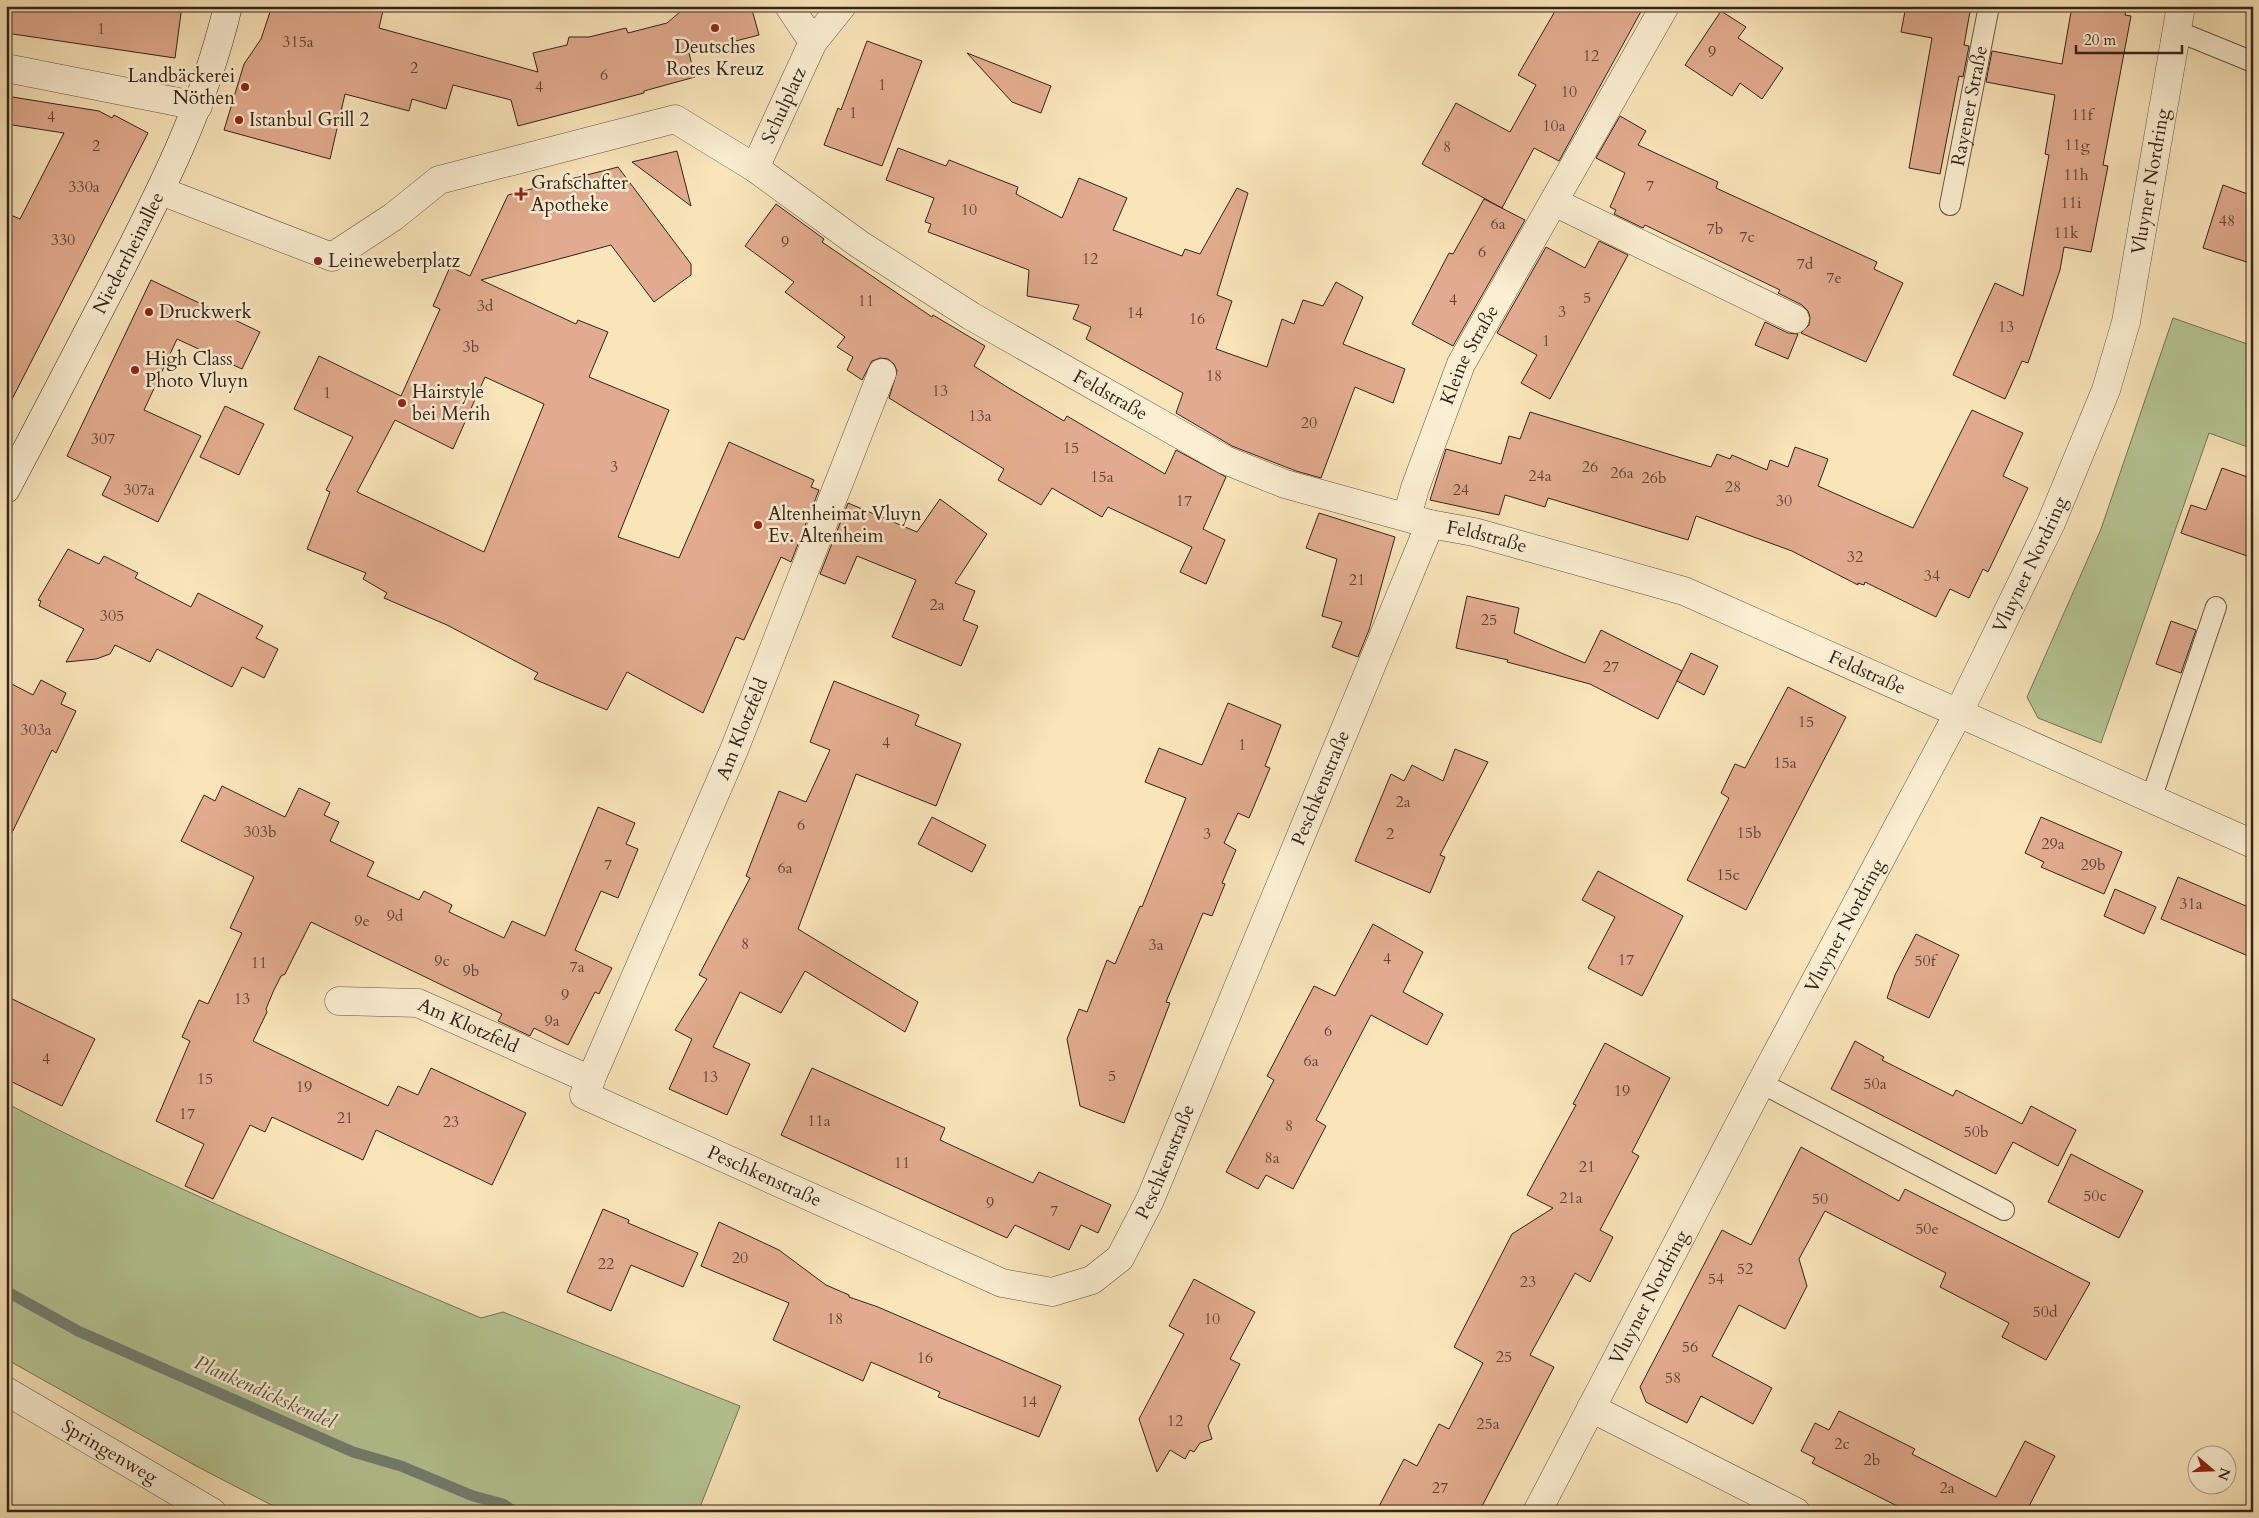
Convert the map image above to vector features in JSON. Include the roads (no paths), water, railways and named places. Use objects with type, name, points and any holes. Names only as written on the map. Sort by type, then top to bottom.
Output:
[{"type":"street","name":"Niederrheinallee","points":[[6,489],[161,191],[198,106],[218,49],[228,6]]},
{"type":"street","points":[[789,6],[812,42]]},
{"type":"street","name":"Schulplatz","points":[[755,168],[812,42],[842,6]]},
{"type":"street","name":"Kleine Straße","points":[[1419,520],[1415,488],[1460,364],[1665,6]]},
{"type":"street","name":"Vluyner Nordring","points":[[1537,1512],[1761,1083],[1958,714],[2051,523],[2106,390],[2132,291],[2179,19]]},
{"type":"street","points":[[6,68],[198,106]]},
{"type":"street","points":[[161,191],[332,257],[393,217],[439,180],[675,119],[755,168]]},
{"type":"street","name":"Feldstraße","points":[[755,168],[859,244],[971,316],[1225,460],[1285,484],[1419,520],[1474,532],[1684,590],[1958,714],[2253,844]]},
{"type":"street","points":[[1554,202],[1795,319]]},
{"type":"street","name":"Am Klotzfeld","points":[[339,1001],[418,1003],[587,1088],[734,750],[882,373]]},
{"type":"street","name":"Peschkenstraße","points":[[587,1088],[1002,1283],[1052,1292],[1092,1280],[1120,1258],[1150,1200],[1419,520]]},
{"type":"street","name":"Springenweg","points":[[6,1392],[212,1512]]},
{"type":"street","points":[[1591,1408],[1796,1512]]},
{"type":"lane","name":"Rayener Straße","points":[[1950,205],[1989,6]]},
{"type":"lane","points":[[2179,19],[2253,62]]},
{"type":"lane","points":[[2151,799],[2216,607]]},
{"type":"lane","points":[[1761,1083],[2004,1210]]},
{"type":"waterway","name":"Plankendickskendel","points":[[6,1291],[78,1331],[353,1452],[401,1466],[473,1496],[503,1504],[515,1512]]},
{"type":"place","name":"Deutsches Rotes Kreuz","points":[[715,28]]},
{"type":"place","name":"Landbäckerei Nöthen","points":[[245,87]]},
{"type":"place","name":"Istanbul Grill 2","points":[[239,120]]},
{"type":"place","name":"Grafschafter Apotheke","points":[[521,194]]},
{"type":"place","name":"Leineweberplatz","points":[[318,261]]},
{"type":"place","name":"Druckwerk","points":[[149,312]]},
{"type":"place","name":"High Class Photo Vluyn","points":[[135,370]]},
{"type":"place","name":"Hairstyle bei Merih","points":[[402,403]]},
{"type":"place","name":"Altenheimat Vluyn Ev. Altenheim","points":[[758,525]]}]
